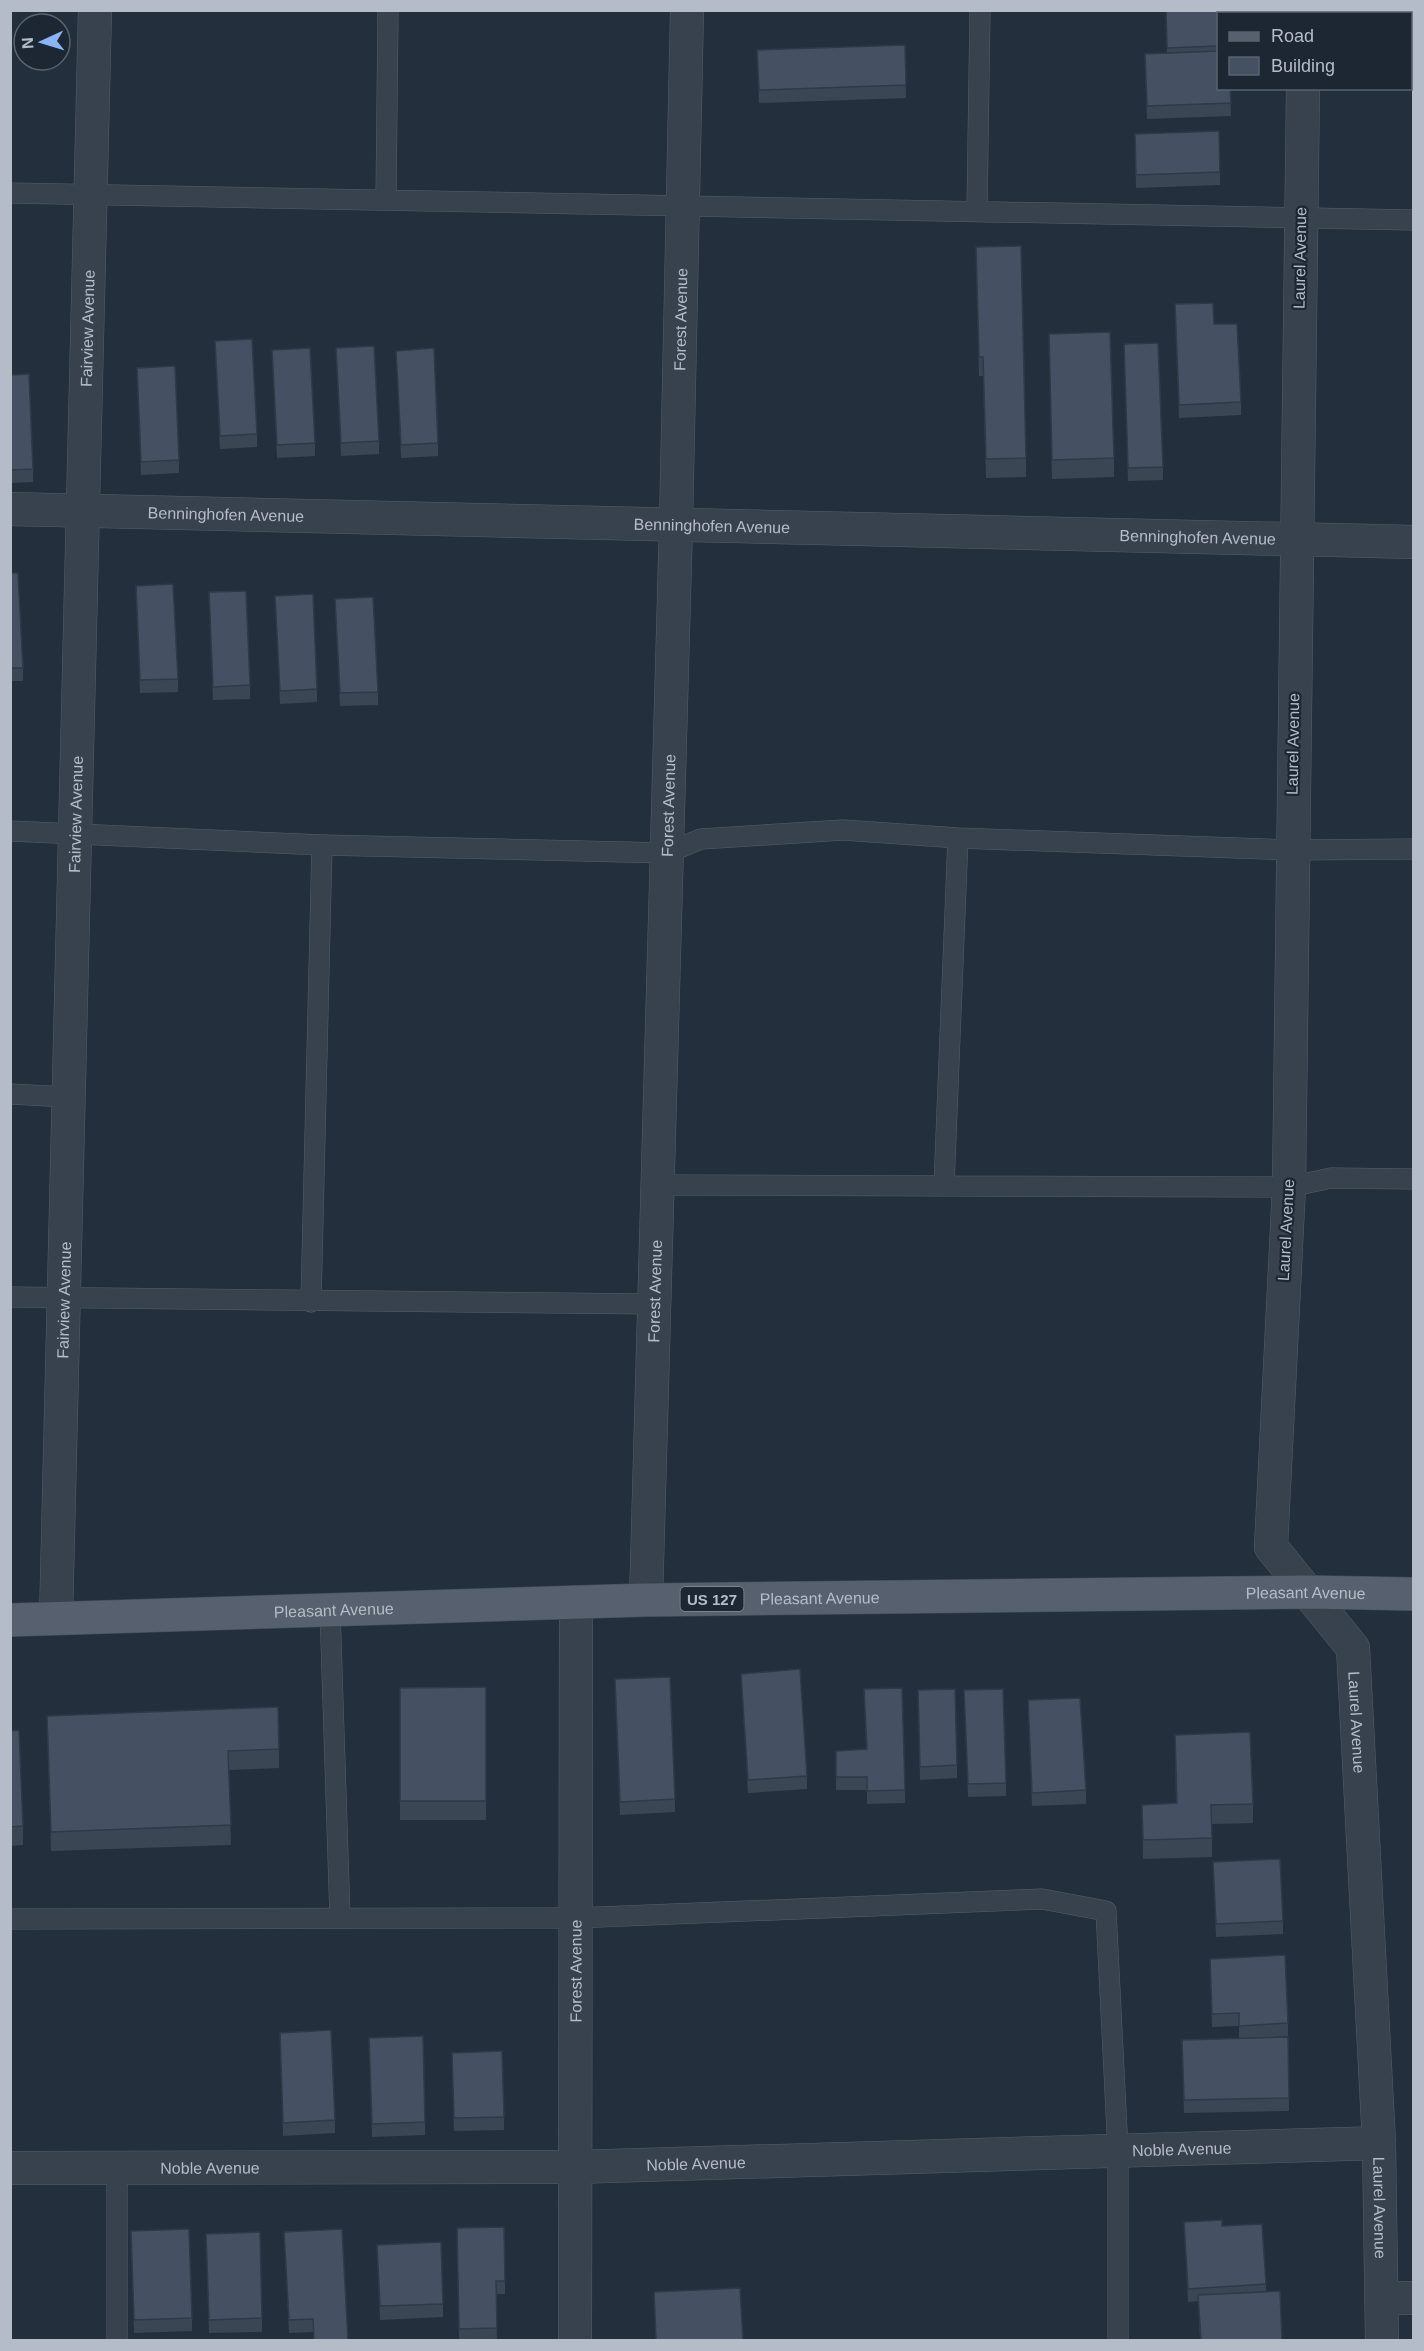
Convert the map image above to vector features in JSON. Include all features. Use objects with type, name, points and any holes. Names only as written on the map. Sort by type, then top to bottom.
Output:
[{"type":"main road","name":"Pleasant Avenue","points":[[10,1620],[646,1600],[1308,1592],[1413,1594]]},
{"type":"street","name":"Fairview Avenue","points":[[56,1618],[95,10]]},
{"type":"street","name":"Forest Avenue","points":[[646,1600],[676,524],[687,10]]},
{"type":"street","name":"Laurel Avenue","points":[[1303,90],[1295,540],[1289,1187],[1271,1547],[1353,1648],[1379,2143],[1382,2340]]},
{"type":"street","name":"Benninghofen Avenue","points":[[10,509],[1413,542]]},
{"type":"street","name":"Forest Avenue","points":[[574,2340],[576,1602]]},
{"type":"street","name":"Noble Avenue","points":[[10,2168],[574,2167],[1379,2143]]},
{"type":"street","points":[[1381,2298],[1413,2298]]},
{"type":"lane","points":[[386,200],[388,10]]},
{"type":"lane","points":[[977,210],[980,10]]},
{"type":"lane","points":[[10,193],[1413,220]]},
{"type":"lane","points":[[10,831],[322,845],[667,853],[700,839],[843,830],[958,838],[1292,850],[1413,849]]},
{"type":"lane","points":[[944,1186],[958,838]]},
{"type":"lane","points":[[311,1302],[322,845]]},
{"type":"lane","points":[[10,1094],[68,1097]]},
{"type":"lane","points":[[657,1185],[1289,1187],[1331,1178],[1413,1179]]},
{"type":"lane","points":[[10,1298],[654,1304]]},
{"type":"lane","points":[[330,1609],[340,1918]]},
{"type":"lane","points":[[10,1919],[575,1918],[1042,1899],[1106,1911],[1118,2151],[1118,2340]]},
{"type":"lane","points":[[117,2168],[117,2340]]},
{"type":"building","points":[[1166,10],[1228,10],[1228,12],[1217,12],[1217,46],[1167,48]]},
{"type":"building","points":[[905,45],[906,85],[759,90],[757,50]]},
{"type":"building","points":[[1217,51],[1217,90],[1230,90],[1231,103],[1147,106],[1145,54]]},
{"type":"building","points":[[1219,131],[1220,172],[1136,175],[1135,134]]},
{"type":"building","points":[[1021,246],[1026,458],[986,459],[983,357],[979,357],[976,247]]},
{"type":"building","points":[[1213,303],[1214,324],[1237,324],[1241,402],[1179,405],[1175,304]]},
{"type":"building","points":[[1110,332],[1114,458],[1052,460],[1049,334]]},
{"type":"building","points":[[252,339],[257,434],[220,436],[215,341]]},
{"type":"building","points":[[1158,343],[1163,467],[1128,468],[1124,344]]},
{"type":"building","points":[[374,346],[379,441],[341,443],[336,348]]},
{"type":"building","points":[[310,348],[315,443],[277,445],[272,350]]},
{"type":"building","points":[[434,348],[438,443],[401,445],[396,351]]},
{"type":"building","points":[[175,366],[179,460],[141,462],[137,368]]},
{"type":"building","points":[[29,374],[33,469],[10,470],[10,375]]},
{"type":"building","points":[[10,573],[18,573],[23,668],[10,668]]},
{"type":"building","points":[[173,584],[178,679],[140,680],[136,586]]},
{"type":"building","points":[[246,591],[250,685],[213,687],[209,592]]},
{"type":"building","points":[[313,594],[317,689],[280,691],[275,596]]},
{"type":"building","points":[[373,597],[378,692],[340,693],[335,599]]},
{"type":"building","points":[[800,1669],[807,1776],[748,1780],[741,1674]]},
{"type":"building","points":[[670,1677],[675,1799],[620,1802],[615,1679]]},
{"type":"building","points":[[486,1687],[486,1801],[400,1801],[400,1688]]},
{"type":"building","points":[[902,1688],[905,1790],[867,1791],[867,1777],[836,1777],[836,1751],[867,1749],[864,1689]]},
{"type":"building","points":[[955,1689],[957,1765],[920,1767],[918,1690]]},
{"type":"building","points":[[1003,1689],[1006,1783],[968,1784],[964,1690]]},
{"type":"building","points":[[1080,1698],[1086,1790],[1032,1793],[1028,1700]]},
{"type":"building","points":[[278,1707],[279,1749],[228,1751],[231,1825],[51,1832],[47,1716]]},
{"type":"building","points":[[19,1730],[23,1826],[10,1827],[10,1731]]},
{"type":"building","points":[[1250,1732],[1253,1804],[1211,1805],[1212,1838],[1143,1840],[1142,1805],[1177,1803],[1175,1735]]},
{"type":"building","points":[[1280,1859],[1283,1921],[1216,1924],[1213,1862]]},
{"type":"building","points":[[1285,1955],[1288,2023],[1239,2026],[1239,2013],[1212,2014],[1210,1959]]},
{"type":"building","points":[[331,2030],[335,2120],[283,2123],[280,2033]]},
{"type":"building","points":[[423,2036],[425,2122],[372,2124],[369,2038]]},
{"type":"building","points":[[1288,2037],[1289,2098],[1184,2100],[1182,2040]]},
{"type":"building","points":[[502,2051],[504,2117],[454,2118],[452,2053]]},
{"type":"building","points":[[1222,2220],[1222,2226],[1262,2224],[1266,2284],[1188,2289],[1184,2222]]},
{"type":"building","points":[[504,2227],[505,2281],[496,2281],[497,2328],[459,2329],[457,2228]]},
{"type":"building","points":[[189,2229],[192,2318],[134,2320],[131,2231]]},
{"type":"building","points":[[342,2229],[348,2340],[314,2340],[313,2319],[289,2320],[284,2232]]},
{"type":"building","points":[[260,2232],[262,2318],[209,2320],[206,2234]]},
{"type":"building","points":[[441,2242],[443,2304],[380,2306],[377,2245]]},
{"type":"building","points":[[740,2288],[743,2340],[656,2340],[654,2292]]},
{"type":"building","points":[[1280,2291],[1282,2340],[1201,2340],[1198,2295]]}]
